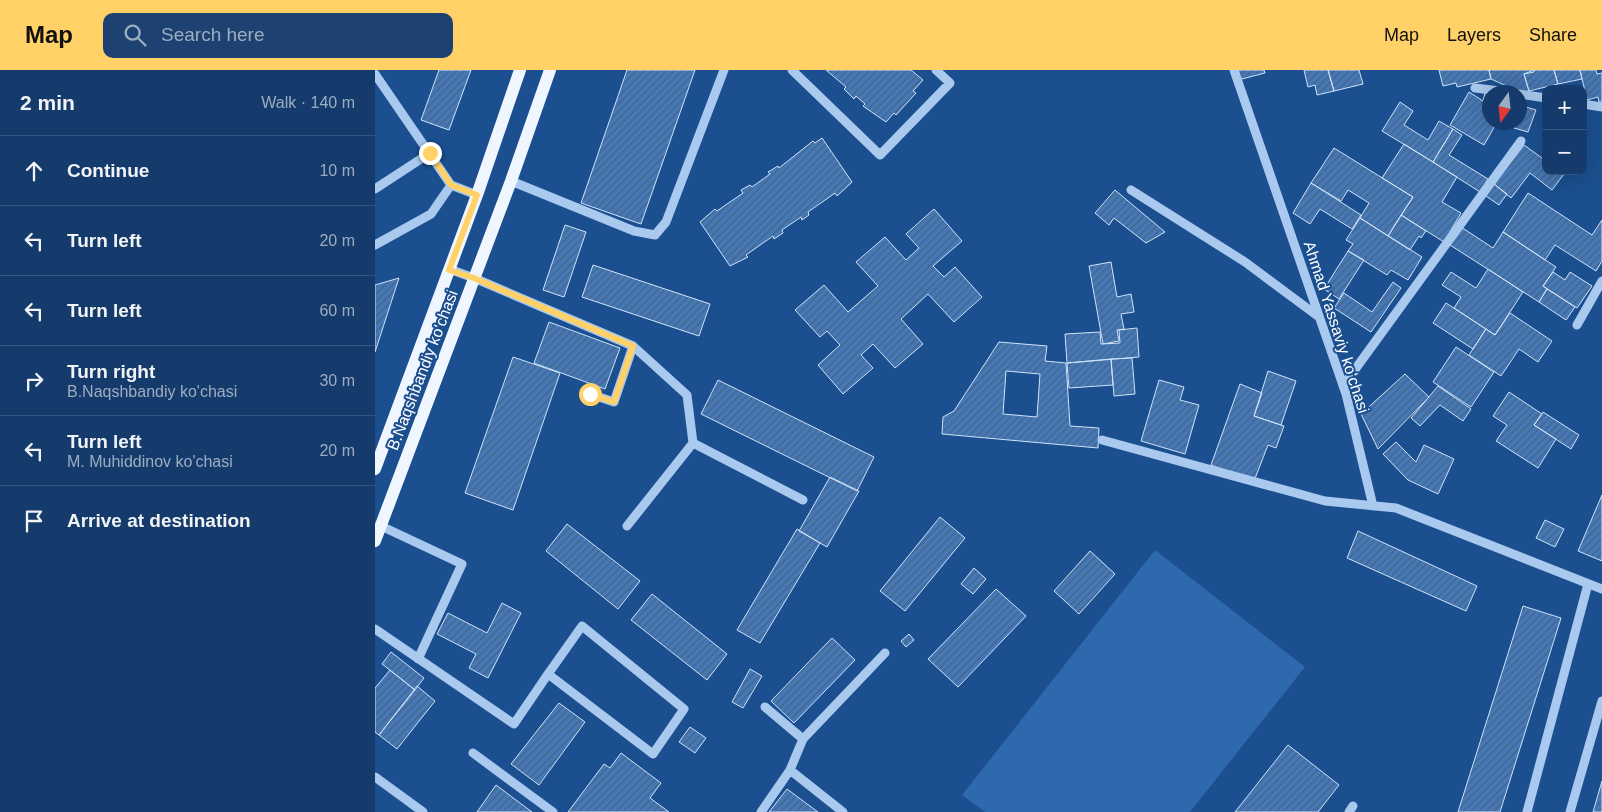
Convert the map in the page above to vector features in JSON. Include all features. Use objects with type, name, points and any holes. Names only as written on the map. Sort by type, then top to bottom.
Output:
[{"type":"main road","name":"B.Naqshbandiy ko'chasi","points":[[375,469],[477,195],[520,70]]},
{"type":"main road","name":"B.Naqshbandiy ko'chasi","points":[[375,541],[511,181],[550,70]]},
{"type":"street","points":[[511,181],[634,231],[655,235],[666,222],[724,70]]},
{"type":"street","points":[[792,70],[880,154],[950,82],[936,70]]},
{"type":"street","name":"Ahmad Yassaviy koʻchasi","points":[[1233,70],[1343,386],[1373,506]]},
{"type":"street","points":[[375,74],[451,185],[477,195]]},
{"type":"street","points":[[1475,88],[1482,89]]},
{"type":"street","points":[[1527,95],[1542,97]]},
{"type":"street","points":[[1587,105],[1602,107]]},
{"type":"street","points":[[1343,386],[1521,141]]},
{"type":"street","points":[[375,189],[430,153]]},
{"type":"street","points":[[375,245],[431,214],[451,185]]},
{"type":"street","points":[[1131,190],[1245,262],[1320,318]]},
{"type":"street","points":[[449,270],[474,278],[633,346],[687,395],[693,443],[627,526]]},
{"type":"street","points":[[1577,325],[1602,280]]},
{"type":"street","points":[[590,394],[614,402],[633,346]]},
{"type":"street","points":[[1102,440],[1325,501],[1396,508],[1602,589]]},
{"type":"street","points":[[693,443],[803,500]]},
{"type":"street","points":[[381,526],[462,564],[418,659]]},
{"type":"street","points":[[1527,812],[1588,584]]},
{"type":"street","points":[[375,629],[514,724],[548,674],[582,626],[684,709],[653,754],[548,674]]},
{"type":"street","points":[[761,812],[790,770],[803,739],[885,653]]},
{"type":"street","points":[[1570,812],[1602,701]]},
{"type":"street","points":[[765,707],[803,739]]},
{"type":"street","points":[[473,753],[553,812]]},
{"type":"street","points":[[790,770],[843,812]]},
{"type":"street","points":[[375,777],[423,812]]},
{"type":"shaded area","points":[[1155,550],[1305,667],[1190,812],[985,812],[962,795]]},
{"type":"building","points":[[439,70],[471,70],[449,130],[421,120]]},
{"type":"building","points":[[627,70],[695,70],[641,224],[581,203]]},
{"type":"building","points":[[826,70],[911,70],[923,80],[913,91],[916,93],[896,115],[894,113],[886,122],[863,106],[865,104],[856,96],[854,99],[844,89],[846,87]]},
{"type":"building","points":[[1235,70],[1264,70],[1265,73],[1238,80]]},
{"type":"building","points":[[1304,70],[1328,70],[1334,91],[1317,95],[1315,85],[1308,87]]},
{"type":"building","points":[[1328,70],[1359,70],[1363,84],[1334,91]]},
{"type":"building","points":[[1439,70],[1489,70],[1491,79],[1457,87],[1456,83],[1443,86]]},
{"type":"building","points":[[1489,70],[1534,70],[1534,72],[1524,74],[1529,91],[1527,92],[1527,85],[1504,85],[1491,79]]},
{"type":"building","points":[[1534,70],[1554,70],[1558,84],[1542,85],[1542,88],[1529,91],[1524,74]]},
{"type":"building","points":[[1554,70],[1580,70],[1582,79],[1558,84]]},
{"type":"building","points":[[1580,70],[1596,70],[1597,74],[1602,73],[1602,102],[1599,102],[1598,97],[1587,100],[1587,85],[1584,85]]},
{"type":"building","points":[[1469,92],[1482,100],[1482,130],[1492,130],[1484,145],[1450,125]]},
{"type":"building","points":[[1400,102],[1413,111],[1404,125],[1428,140],[1439,121],[1453,129],[1433,162],[1382,131]]},
{"type":"building","points":[[1527,107],[1536,110],[1528,132],[1521,130],[1527,130]]},
{"type":"building","points":[[1453,129],[1462,135],[1449,155],[1488,179],[1480,192],[1433,162]]},
{"type":"building","points":[[822,138],[852,182],[837,196],[835,193],[808,212],[809,215],[802,220],[801,217],[782,230],[783,233],[774,239],[773,236],[746,255],[748,257],[730,266],[700,222],[715,209],[717,211],[743,193],[741,190],[750,185],[752,187],[770,174],[768,172],[778,166],[779,168],[813,141],[815,143]]},
{"type":"building","points":[[1404,144],[1457,177],[1442,202],[1461,213],[1444,242],[1401,215],[1413,197],[1382,178]]},
{"type":"building","points":[[1524,145],[1542,158],[1542,175],[1563,175],[1552,190],[1530,173],[1511,198],[1494,184]]},
{"type":"building","points":[[1334,148],[1413,197],[1388,236],[1360,218],[1369,203],[1348,190],[1341,201],[1311,183]]},
{"type":"building","points":[[1311,183],[1361,215],[1352,229],[1320,209],[1310,224],[1293,213]]},
{"type":"building","points":[[1494,184],[1507,194],[1499,205],[1486,196]]},
{"type":"building","points":[[1115,190],[1165,232],[1146,243],[1114,218],[1109,225],[1095,213]]},
{"type":"building","points":[[1528,193],[1592,235],[1602,220],[1602,261],[1596,271],[1555,245],[1545,260],[1503,232]]},
{"type":"building","points":[[934,209],[962,241],[933,266],[944,277],[955,267],[982,297],[954,322],[928,294],[901,319],[923,344],[895,368],[873,344],[861,355],[873,368],[843,394],[818,365],[840,345],[827,331],[820,337],[795,310],[824,285],[848,312],[878,286],[856,262],[885,237],[906,260],[919,248],[906,234]]},
{"type":"building","points":[[1401,215],[1426,231],[1421,238],[1419,236],[1410,250],[1388,236]]},
{"type":"building","points":[[1360,218],[1422,257],[1408,280],[1391,270],[1387,275],[1348,251],[1353,244],[1346,240]]},
{"type":"building","points":[[565,225],[586,232],[564,297],[543,290]]},
{"type":"building","points":[[1461,227],[1493,248],[1503,232],[1556,267],[1543,286],[1547,289],[1539,302],[1450,245]]},
{"type":"building","points":[[1348,251],[1364,260],[1339,299],[1324,289]]},
{"type":"building","points":[[1111,262],[1117,297],[1131,294],[1134,312],[1121,314],[1124,329],[1117,330],[1119,341],[1103,344],[1089,266]]},
{"type":"building","points":[[593,265],[710,304],[699,336],[582,297]]},
{"type":"building","points":[[1488,269],[1523,292],[1495,335],[1454,308],[1461,297],[1442,285],[1451,272],[1476,288]]},
{"type":"building","points":[[1553,272],[1565,280],[1570,272],[1592,286],[1577,308],[1543,286]]},
{"type":"building","points":[[399,278],[375,352],[375,285]]},
{"type":"building","points":[[1393,282],[1401,288],[1371,332],[1334,308],[1344,293],[1372,312]]},
{"type":"building","points":[[1547,289],[1575,307],[1566,320],[1539,302]]},
{"type":"building","points":[[1446,303],[1486,329],[1473,349],[1433,323]]},
{"type":"building","points":[[1510,313],[1552,341],[1538,362],[1519,349],[1501,376],[1469,355],[1486,329],[1495,335]]},
{"type":"building","points":[[549,322],[620,348],[605,389],[534,363]]},
{"type":"building","points":[[1137,328],[1139,357],[1067,363],[1065,334],[1100,332],[1101,344],[1120,343],[1119,330]]},
{"type":"building","points":[[999,342],[1047,346],[1045,361],[1066,363],[1070,426],[1099,428],[1098,448],[942,434],[943,417],[954,411]],"holes":[[[1006,371],[1040,374],[1037,417],[1003,414]]]},
{"type":"building","points":[[1456,347],[1494,372],[1471,407],[1433,382]]},
{"type":"building","points":[[513,357],[560,373],[513,510],[465,493]]},
{"type":"building","points":[[1132,358],[1135,394],[1114,396],[1111,359]]},
{"type":"building","points":[[1111,359],[1113,385],[1069,388],[1067,363]]},
{"type":"building","points":[[1268,371],[1296,381],[1281,425],[1254,416]]},
{"type":"building","points":[[1405,374],[1429,397],[1378,449],[1361,414]]},
{"type":"building","points":[[718,380],[874,457],[857,491],[701,414]]},
{"type":"building","points":[[1159,380],[1184,387],[1180,400],[1199,405],[1185,454],[1141,441]]},
{"type":"building","points":[[1240,384],[1262,393],[1254,416],[1284,426],[1276,448],[1268,445],[1254,481],[1211,465]]},
{"type":"building","points":[[1438,386],[1471,409],[1463,421],[1440,405],[1420,426],[1411,418]]},
{"type":"building","points":[[1509,392],[1542,414],[1534,425],[1556,439],[1538,468],[1496,441],[1507,425],[1493,416]]},
{"type":"building","points":[[1543,412],[1579,435],[1571,449],[1534,425]]},
{"type":"building","points":[[1396,442],[1416,462],[1424,445],[1454,459],[1438,494],[1408,480],[1383,454]]},
{"type":"building","points":[[830,477],[859,491],[827,547],[799,531]]},
{"type":"building","points":[[1602,495],[1602,561],[1578,551]]},
{"type":"building","points":[[940,517],[965,538],[905,611],[880,591]]},
{"type":"building","points":[[1545,520],[1564,529],[1555,547],[1536,538]]},
{"type":"building","points":[[567,524],[640,581],[618,609],[546,551]]},
{"type":"building","points":[[797,529],[820,543],[760,643],[737,630]]},
{"type":"building","points":[[1358,531],[1477,586],[1466,611],[1347,558]]},
{"type":"building","points":[[1090,551],[1115,574],[1079,614],[1054,591]]},
{"type":"building","points":[[974,568],[986,579],[973,594],[961,584]]},
{"type":"building","points":[[996,589],[1026,616],[958,687],[928,659]]},
{"type":"building","points":[[652,594],[727,654],[707,680],[631,620]]},
{"type":"building","points":[[502,603],[521,613],[488,678],[469,668],[476,654],[437,634],[448,613],[487,633]]},
{"type":"building","points":[[1523,606],[1561,618],[1500,812],[1458,812]]},
{"type":"building","points":[[909,634],[914,640],[906,647],[901,641]]},
{"type":"building","points":[[832,638],[855,660],[794,723],[771,701]]},
{"type":"building","points":[[391,652],[424,678],[415,690],[382,664]]},
{"type":"building","points":[[750,669],[762,676],[743,708],[732,702]]},
{"type":"building","points":[[390,670],[415,690],[379,735],[375,732],[375,688]]},
{"type":"building","points":[[417,686],[435,701],[397,749],[379,735]]},
{"type":"building","points":[[559,703],[585,722],[539,785],[511,764]]},
{"type":"building","points":[[690,727],[706,738],[695,753],[679,742]]},
{"type":"building","points":[[1288,745],[1339,785],[1318,812],[1235,812]]},
{"type":"building","points":[[621,753],[661,783],[650,798],[669,812],[568,812],[604,764],[610,768]]},
{"type":"building","points":[[1602,781],[1602,812],[1593,812]]},
{"type":"building","points":[[496,785],[532,812],[477,812]]},
{"type":"building","points":[[787,789],[818,812],[769,812]]},
{"type":"route","points":[[430,153],[451,185],[477,195],[449,270],[474,278],[633,346],[614,402],[590,394]]}]
